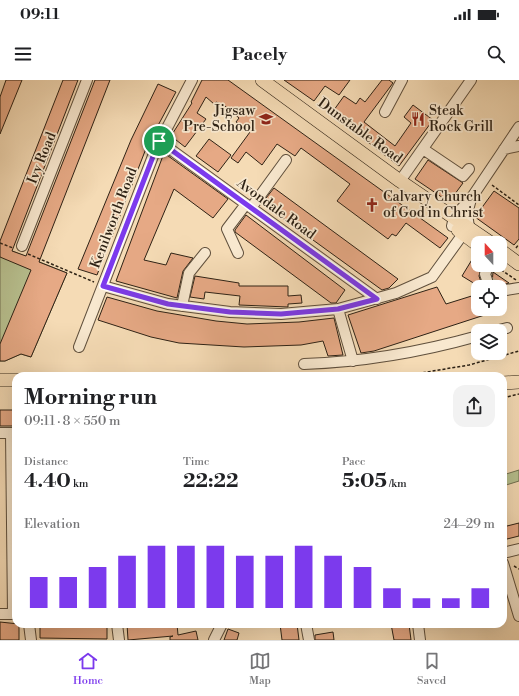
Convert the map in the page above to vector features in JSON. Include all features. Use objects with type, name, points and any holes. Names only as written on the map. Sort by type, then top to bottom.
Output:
[{"type":"main road","name":"Dunstable Road","points":[[262,80],[400,181],[405,192],[466,231],[476,236]]},
{"type":"main road","name":"Dunstable Road","points":[[466,231],[471,237]]},
{"type":"main road","points":[[507,255],[519,264]]},
{"type":"main road","points":[[507,269],[518,281]]},
{"type":"main road","points":[[0,380],[12,378]]},
{"type":"main road","points":[[507,383],[519,382]]},
{"type":"street","name":"Ivy Road","points":[[21,249],[88,80]]},
{"type":"street","name":"Kenilworth Road","points":[[79,347],[159,141],[192,80]]},
{"type":"street","points":[[385,112],[402,80]]},
{"type":"street","points":[[400,181],[471,80]]},
{"type":"street","points":[[453,222],[484,180],[519,128]]},
{"type":"street","name":"Avondale Road","points":[[159,141],[377,299]]},
{"type":"street","points":[[504,149],[519,146]]},
{"type":"street","points":[[423,149],[463,176],[469,169]]},
{"type":"street","points":[[238,253],[227,229],[249,206],[286,160]]},
{"type":"street","points":[[103,286],[168,304],[230,312],[281,314],[338,309],[377,299],[432,277],[433,267],[466,231],[467,214],[472,197]]},
{"type":"street","points":[[182,306],[189,273],[205,253]]},
{"type":"street","points":[[486,272],[487,280]]},
{"type":"street","points":[[507,289],[518,281]]},
{"type":"street","points":[[338,309],[353,361]]},
{"type":"street","points":[[304,364],[353,361],[398,355],[471,338]]},
{"type":"street","points":[[0,433],[12,433]]},
{"type":"street","points":[[507,552],[519,549]]},
{"type":"street","points":[[507,576],[519,616]]},
{"type":"street","points":[[0,614],[12,614]]},
{"type":"street","points":[[30,628],[31,640]]},
{"type":"street","points":[[118,628],[119,640]]},
{"type":"street","points":[[214,640],[220,628]]},
{"type":"street","points":[[307,628],[309,640]]},
{"type":"street","points":[[418,628],[420,640]]},
{"type":"path","points":[[484,180],[519,205]]},
{"type":"path","points":[[0,243],[21,249],[103,286]]},
{"type":"path","points":[[515,250],[519,244]]},
{"type":"path","points":[[504,272],[518,281]]},
{"type":"path","points":[[427,372],[469,365],[519,351]]},
{"type":"path","points":[[507,397],[519,394]]},
{"type":"path","points":[[513,566],[519,569]]},
{"type":"green space","points":[[0,246],[67,273],[31,357],[21,354],[5,361],[0,361]]},
{"type":"green space","points":[[519,470],[519,481],[507,485],[507,474]]},
{"type":"building","points":[[6,80],[22,80],[0,134],[0,97]]},
{"type":"building","points":[[63,80],[78,80],[12,251],[26,256],[95,80],[110,80],[39,262],[67,273],[31,357],[21,354],[5,361],[0,361],[0,344],[31,270],[0,257],[0,241]]},
{"type":"building","points":[[202,80],[228,80],[448,238],[440,248],[406,223],[396,236],[392,234],[388,239],[337,201],[350,184],[301,148],[295,156],[277,144],[262,165],[246,152],[238,163],[231,158],[250,132],[236,122],[239,118],[225,106],[216,102],[214,104],[206,97],[197,113],[206,119],[185,147],[171,136],[192,103],[191,102]]},
{"type":"building","points":[[284,80],[350,80],[339,95],[325,86],[314,101]]},
{"type":"building","points":[[382,80],[389,80],[393,83],[364,122],[395,146],[411,123],[404,117],[413,105],[433,120],[399,166],[331,114],[344,96],[356,104],[360,98],[365,102]]},
{"type":"building","points":[[158,84],[176,92],[147,146],[97,275],[78,269],[131,140]]},
{"type":"building","points":[[209,139],[231,155],[218,172],[196,156]]},
{"type":"building","points":[[164,153],[228,199],[213,218],[174,189],[144,260],[166,265],[171,253],[193,258],[183,271],[177,298],[116,281]]},
{"type":"building","points":[[428,160],[463,183],[449,202],[415,179]]},
{"type":"building","points":[[274,188],[398,279],[389,288],[382,290],[262,203]]},
{"type":"building","points":[[494,191],[519,208],[519,239],[514,245],[507,240],[507,236],[501,236],[475,217]]},
{"type":"building","points":[[246,215],[345,290],[336,303],[331,303],[235,232]]},
{"type":"building","points":[[471,261],[471,272],[480,272],[479,276],[480,280],[471,280],[471,282],[462,276]]},
{"type":"building","points":[[493,272],[505,280],[492,280]]},
{"type":"building","points":[[195,276],[239,283],[239,286],[288,286],[288,296],[301,295],[302,303],[288,304],[288,307],[239,305],[240,296],[205,292],[204,299],[190,297]]},
{"type":"building","points":[[437,287],[446,304],[471,296],[471,316],[482,316],[374,351],[361,353],[348,315]]},
{"type":"building","points":[[107,297],[157,311],[216,321],[247,324],[299,322],[334,318],[343,355],[328,356],[323,341],[301,345],[244,347],[179,343],[151,337],[98,320]]},
{"type":"building","points":[[0,410],[12,410],[12,426],[0,426]]},
{"type":"building","points":[[519,523],[519,536],[507,539],[507,526]]},
{"type":"building","points":[[0,622],[12,623],[12,628],[19,628],[19,640],[0,640]]},
{"type":"building","points":[[40,628],[107,628],[107,639],[40,638]]},
{"type":"building","points":[[127,628],[177,628],[178,635],[196,631],[198,640],[170,640],[170,637],[173,636],[128,640]]},
{"type":"building","points":[[280,628],[298,628],[299,640],[282,640]]},
{"type":"building","points":[[392,628],[410,628],[411,640],[394,640]]},
{"type":"building","points":[[228,629],[239,633],[237,640],[224,640]]},
{"type":"building","points":[[333,632],[334,640],[315,640],[315,635]]},
{"type":"place","name":"Jigsaw Pre-School","points":[[266,119]]},
{"type":"place","name":"Steak Rock Grill","points":[[418,119]]},
{"type":"place","name":"Calvary Church of God in Christ","points":[[372,205]]},
{"type":"route","points":[[159,141],[251,208],[377,299],[338,309],[281,314],[230,312],[168,304],[103,286],[159,141]]}]
